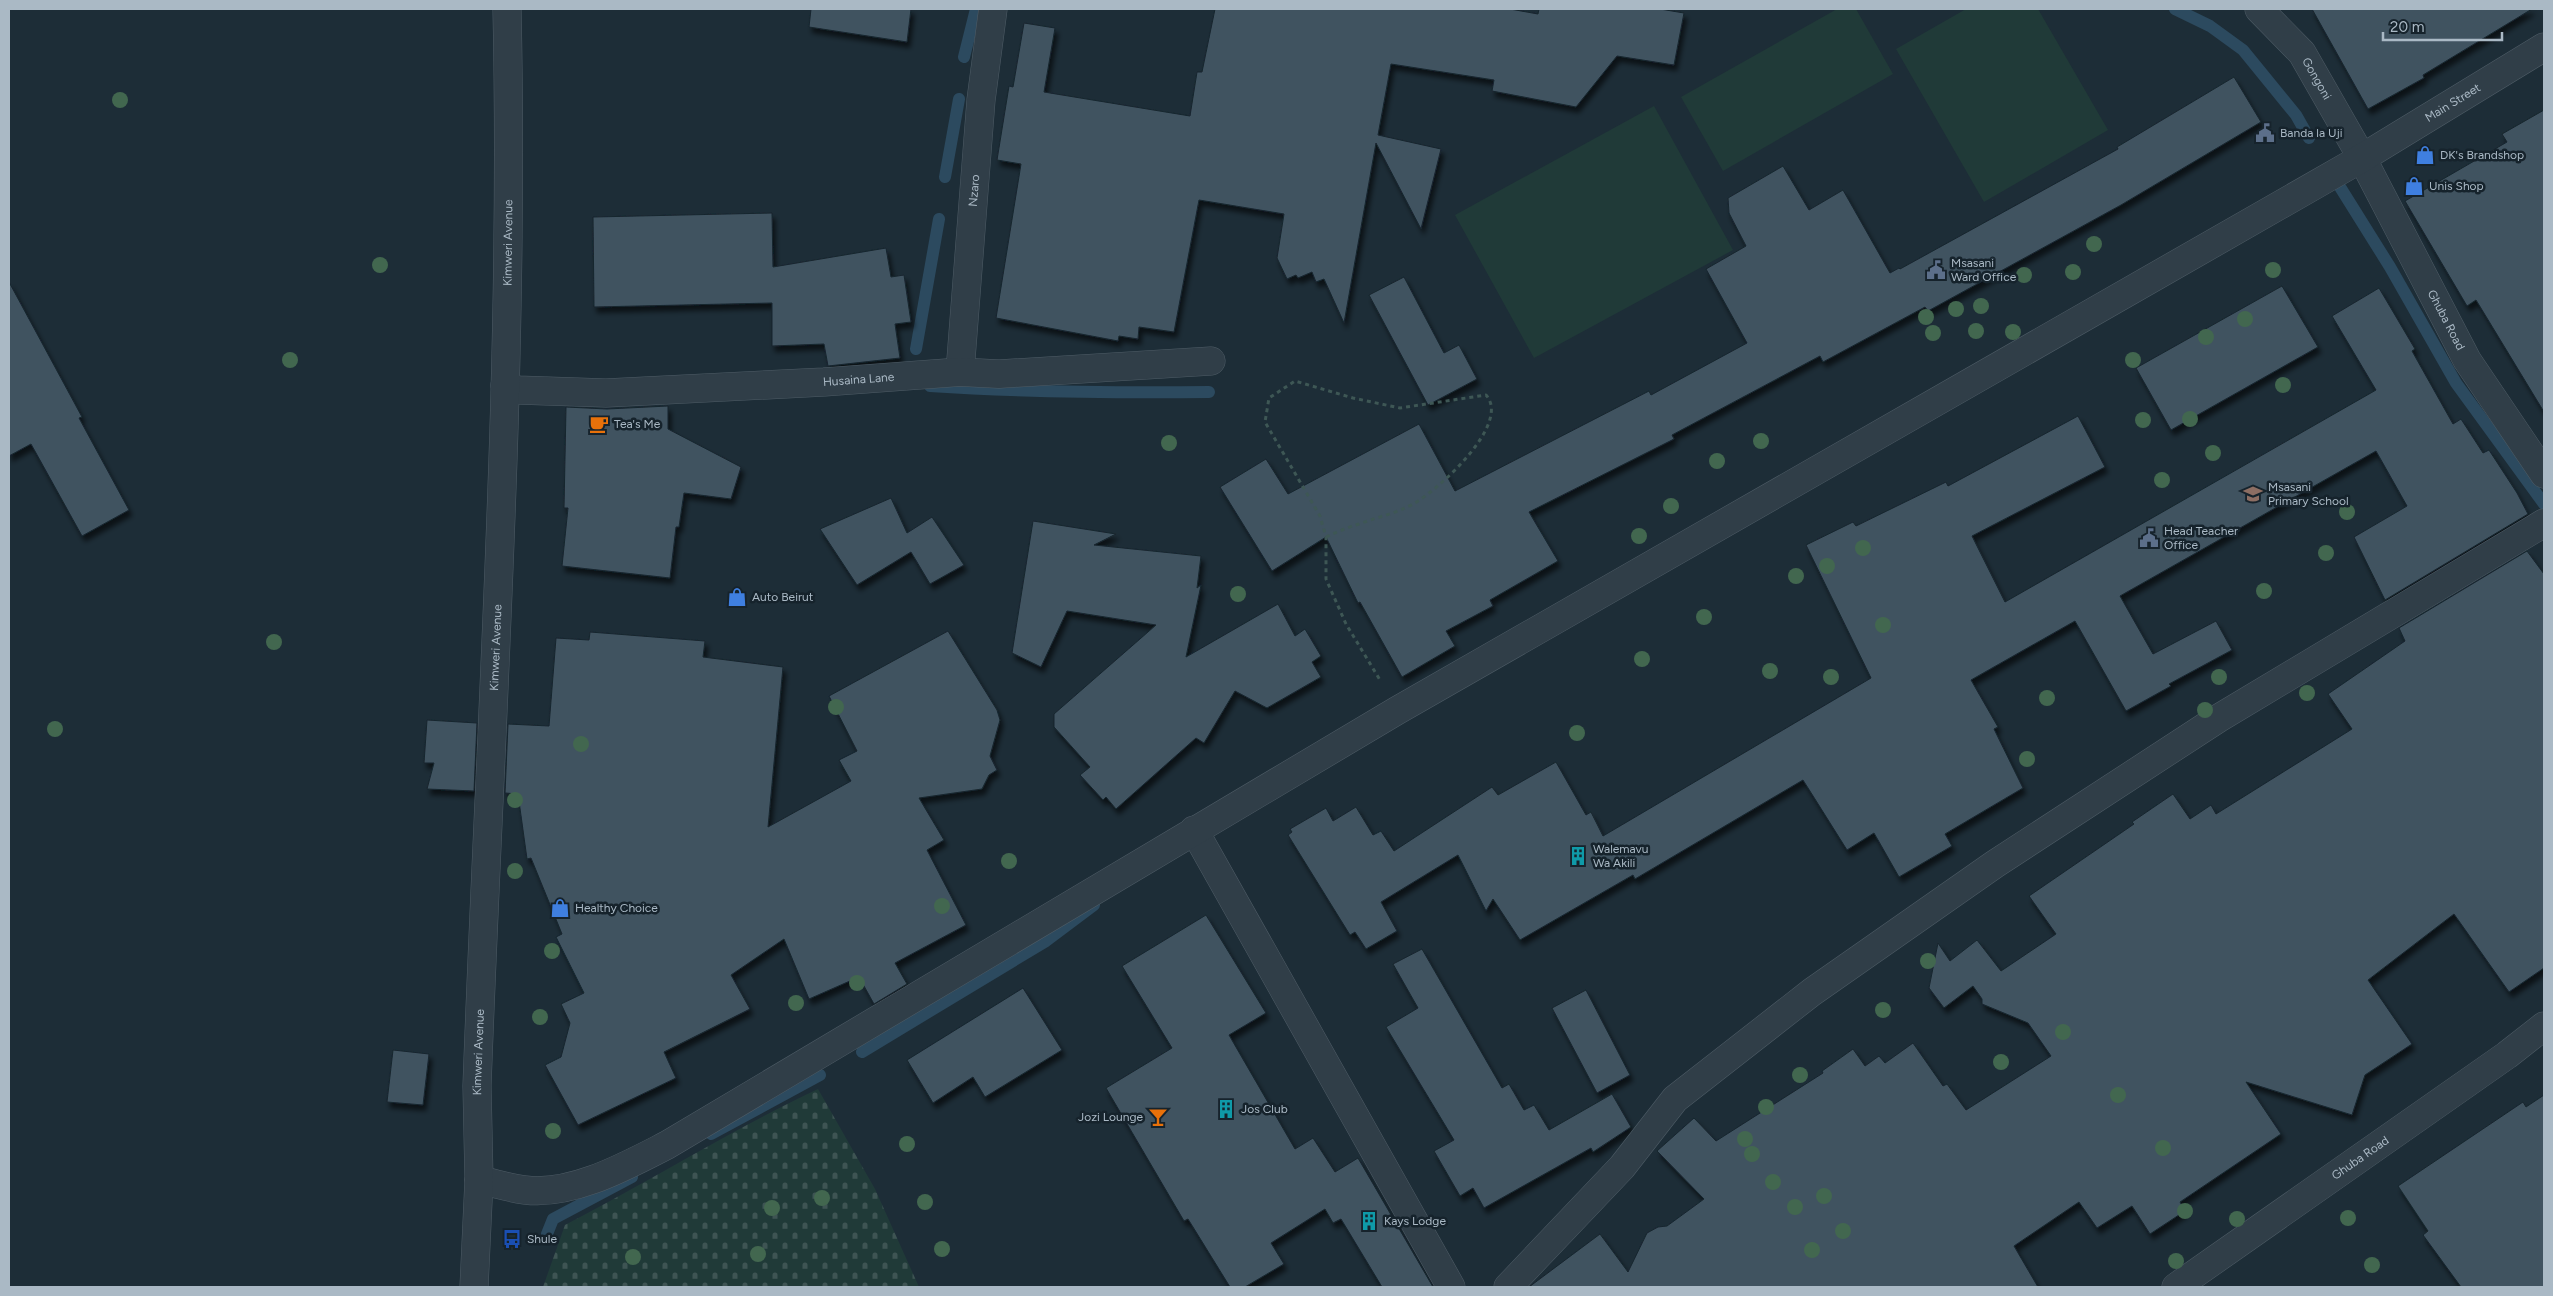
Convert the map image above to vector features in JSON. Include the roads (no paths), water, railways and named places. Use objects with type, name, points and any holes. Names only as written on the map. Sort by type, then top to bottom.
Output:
[{"type":"street","name":"Kimweri Avenue","points":[[474,1287],[479,1180],[477,1086],[505,385],[510,139],[507,9]]},
{"type":"street","name":"Nzaro","points":[[960,372],[981,100],[993,9]]},
{"type":"street","name":"Gongoni","points":[[2259,9],[2302,54],[2362,158]]},
{"type":"street","name":"Main Street","points":[[479,1180],[526,1190],[566,1187],[610,1174],[667,1145],[1398,710],[2362,158],[2544,47]]},
{"type":"street","name":"Ghuba Road","points":[[2362,158],[2467,360],[2544,474]]},
{"type":"street","name":"Husaina Lane","points":[[505,385],[518,390],[606,393],[834,382],[960,372],[999,374],[1211,361]]},
{"type":"street","points":[[1508,1287],[1622,1167],[1675,1099],[1812,992],[1995,864],[2219,718],[2544,524]]},
{"type":"street","points":[[1194,830],[1451,1287]]},
{"type":"street","name":"Ghuba Road","points":[[2176,1287],[2507,1056],[2544,1026]]},
{"type":"waterway","points":[[964,57],[976,9]]},
{"type":"waterway","points":[[2175,9],[2210,26],[2243,50],[2296,115],[2309,138]]},
{"type":"waterway","points":[[945,177],[959,99]]},
{"type":"waterway","points":[[2335,179],[2390,267],[2456,383],[2544,504]]},
{"type":"waterway","points":[[916,349],[939,219]]},
{"type":"waterway","points":[[930,386],[1070,392],[1209,392]]},
{"type":"waterway","points":[[862,1052],[1046,941],[1094,905]]},
{"type":"waterway","points":[[711,1134],[820,1075]]},
{"type":"waterway","points":[[547,1234],[553,1219],[632,1177]]},
{"type":"place","name":"Banda la Uji","points":[[2265,133]]},
{"type":"place","name":"DK's Brandshop","points":[[2425,155]]},
{"type":"place","name":"Unis Shop","points":[[2414,186]]},
{"type":"place","name":"Msasani Ward Office","points":[[1936,270]]},
{"type":"place","name":"Tea's Me","points":[[599,424]]},
{"type":"place","name":"Msasani Primary School","points":[[2253,494]]},
{"type":"place","name":"Head Teacher Office","points":[[2149,538]]},
{"type":"place","name":"Auto Beirut","points":[[737,597]]},
{"type":"place","name":"Walemavu Wa Akili","points":[[1578,856]]},
{"type":"place","name":"Healthy Choice","points":[[560,908]]},
{"type":"place","name":"Jos Club","points":[[1226,1109]]},
{"type":"place","name":"Jozi Lounge","points":[[1158,1117]]},
{"type":"place","name":"Kays Lodge","points":[[1369,1221]]},
{"type":"place","name":"Shule","points":[[512,1239]]}]
